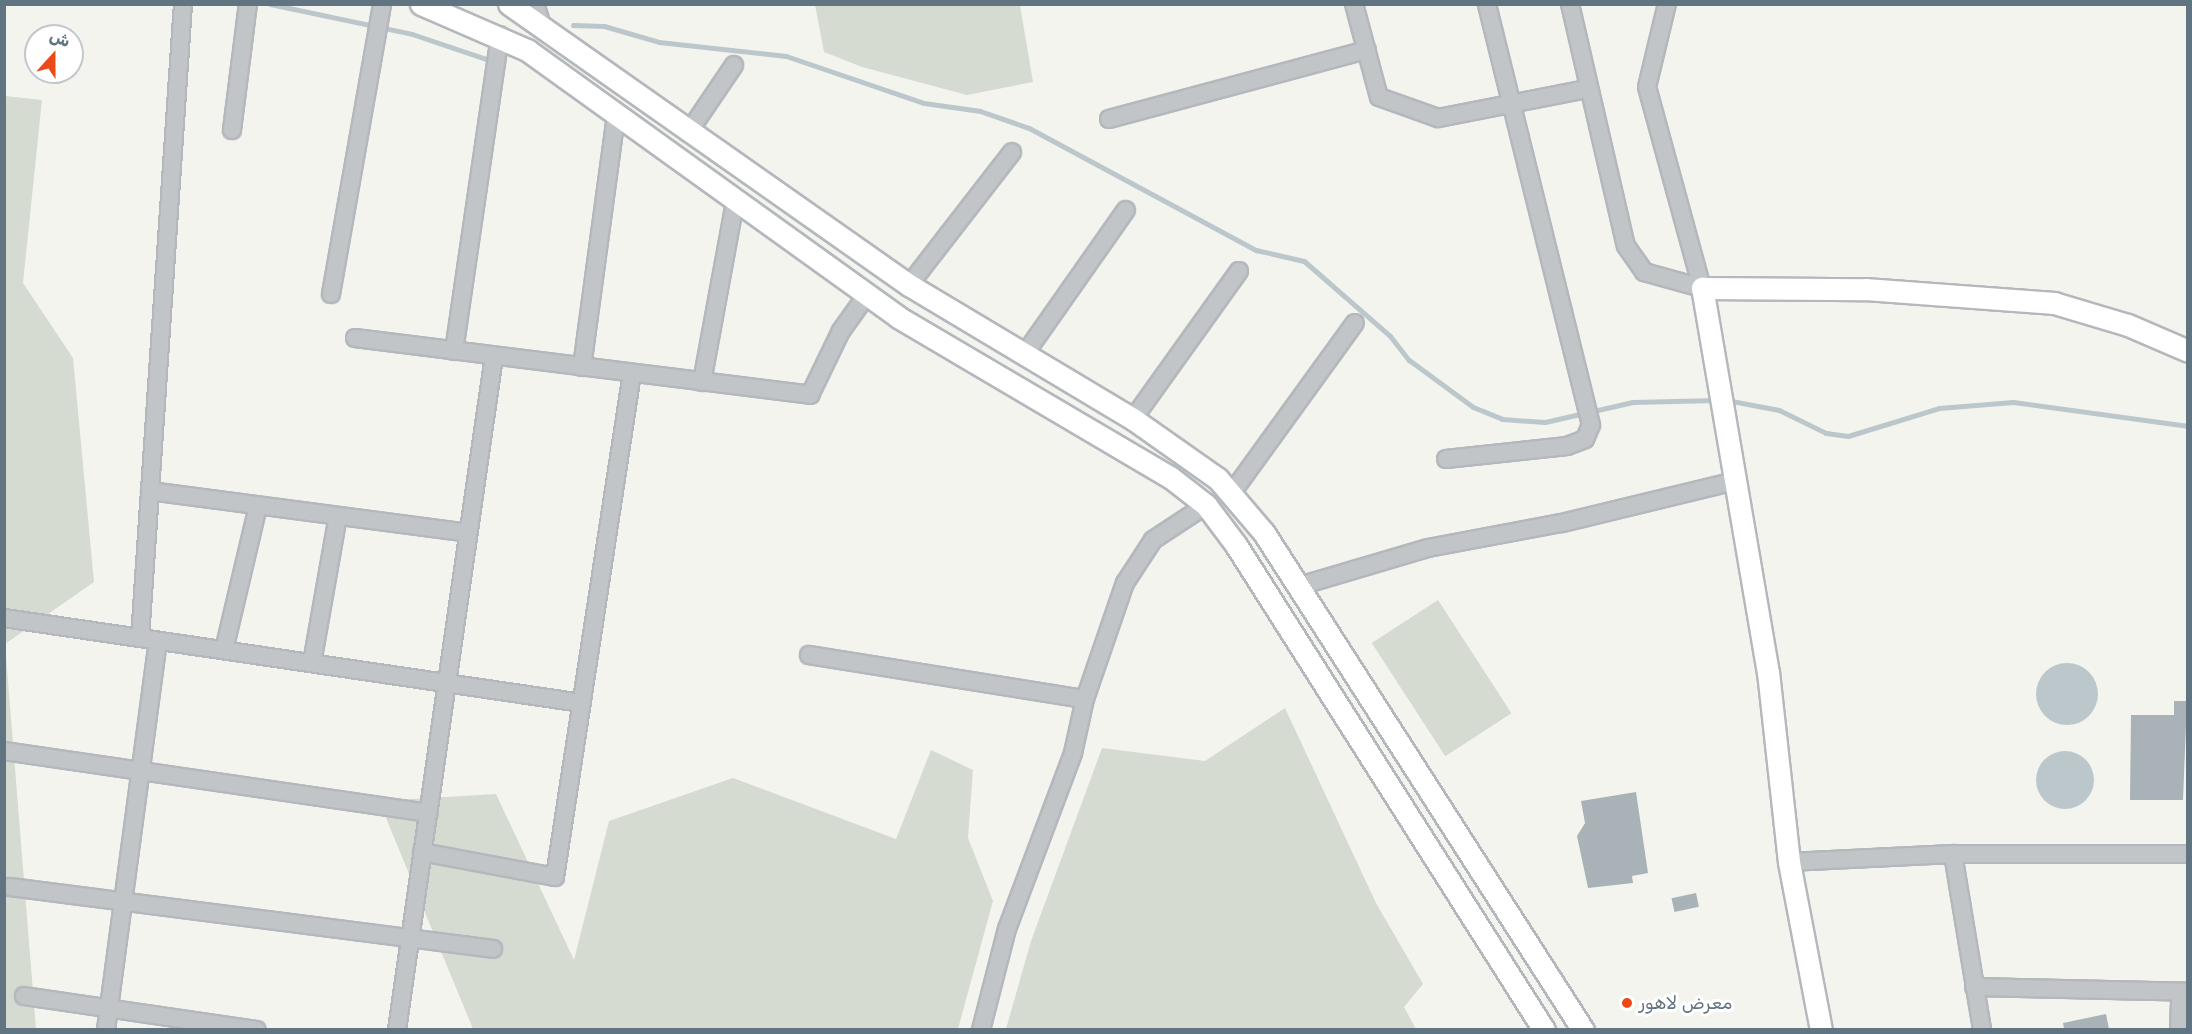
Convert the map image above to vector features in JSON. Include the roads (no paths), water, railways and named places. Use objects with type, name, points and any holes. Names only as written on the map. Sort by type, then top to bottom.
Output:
[{"type":"main road","points":[[421,4],[500,35],[866,296],[1022,395],[1170,477],[1206,505],[1452,882],[1544,1029]]},
{"type":"main road","points":[[509,4],[538,13],[688,133],[909,285],[1133,419],[1192,459],[1232,494],[1264,532],[1296,587],[1583,1029]]},
{"type":"main road","points":[[866,296],[884,268]]},
{"type":"main road","points":[[1821,1029],[1790,862],[1767,673],[1728,430],[1712,355],[1702,288],[1865,289],[2054,303],[2128,325],[2187,351]]},
{"type":"main road","points":[[1452,882],[1479,868]]},
{"type":"street","points":[[140,638],[183,4]]},
{"type":"street","points":[[1354,4],[1379,98],[1438,118],[1587,88]]},
{"type":"street","points":[[1446,459],[1568,446],[1585,438],[1590,425],[1587,403],[1487,4]]},
{"type":"street","points":[[1570,4],[1619,229],[1634,262],[1653,276],[1702,288],[1647,87],[1667,4]]},
{"type":"street","points":[[232,130],[248,9]]},
{"type":"street","points":[[331,294],[373,42],[381,9]]},
{"type":"street","points":[[454,351],[500,35]]},
{"type":"street","points":[[1109,119],[1366,50]]},
{"type":"street","points":[[688,133],[734,65]]},
{"type":"street","points":[[582,367],[616,116]]},
{"type":"street","points":[[909,285],[1012,152]]},
{"type":"street","points":[[702,381],[735,202]]},
{"type":"street","points":[[1024,355],[1126,210]]},
{"type":"street","points":[[1133,419],[1239,272]]},
{"type":"street","points":[[355,338],[810,395],[841,331],[866,296]]},
{"type":"street","points":[[1232,494],[1355,323]]},
{"type":"street","points":[[397,1029],[494,356]]},
{"type":"street","points":[[422,852],[555,877],[632,373]]},
{"type":"street","points":[[1296,587],[1428,548],[1562,523],[1736,481]]},
{"type":"street","points":[[150,491],[468,533]]},
{"type":"street","points":[[981,1029],[1007,929],[1072,753],[1085,699],[1133,565],[1153,540],[1206,505]]},
{"type":"street","points":[[224,651],[258,506]]},
{"type":"street","points":[[312,663],[338,516]]},
{"type":"street","points":[[4,618],[582,703]]},
{"type":"street","points":[[106,1029],[158,641]]},
{"type":"street","points":[[809,655],[1085,699]]},
{"type":"street","points":[[4,751],[428,813]]},
{"type":"street","points":[[1790,862],[1953,854],[2187,854]]},
{"type":"street","points":[[1953,854],[1982,1029]]},
{"type":"street","points":[[10,887],[493,950]]},
{"type":"street","points":[[1974,987],[2184,992],[2179,1029]]},
{"type":"street","points":[[24,996],[257,1029]]},
{"type":"waterway","points":[[270,4],[412,34],[489,60]]},
{"type":"waterway","points":[[573,25],[604,26],[659,42],[786,56],[924,103],[980,111],[1029,128],[1256,250],[1304,261],[1390,336],[1409,360],[1473,407],[1502,419],[1545,422],[1633,402],[1717,400]]},
{"type":"waterway","points":[[1726,400],[1779,410],[1826,433],[1848,436],[1939,408],[2013,402],[2188,426]]},
{"type":"place","name":"معرض لاهور","points":[[1627,1003]]}]
